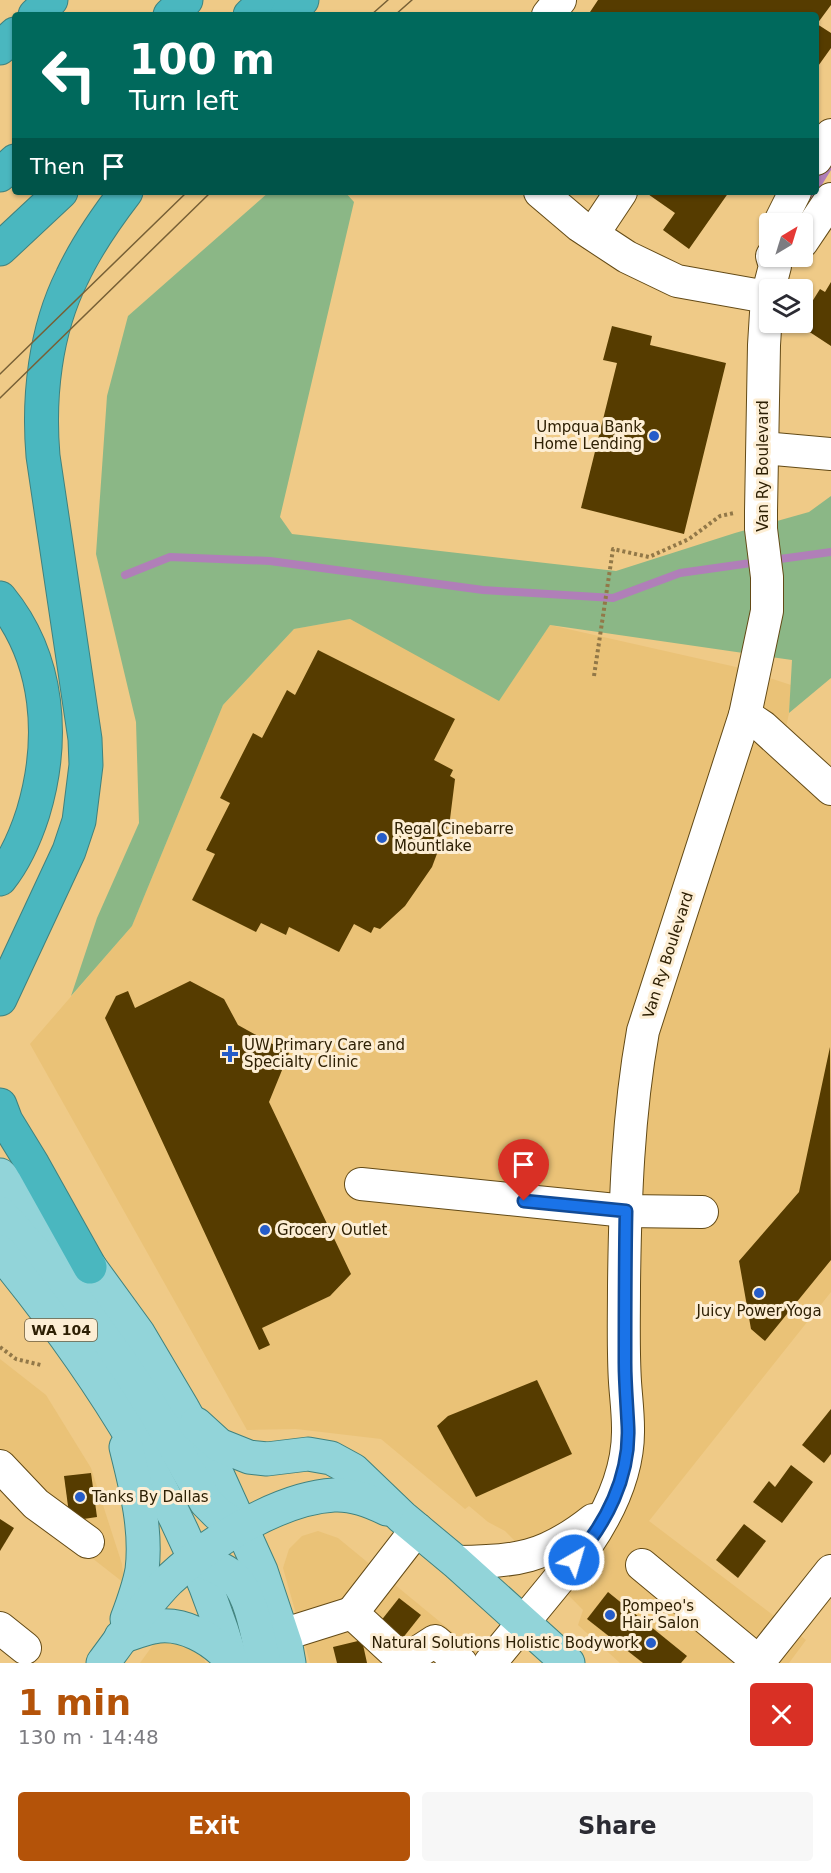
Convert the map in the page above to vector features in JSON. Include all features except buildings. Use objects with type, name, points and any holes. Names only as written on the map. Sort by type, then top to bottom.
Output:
[{"type":"highway","points":[[38,12],[51,0]]},
{"type":"highway","points":[[173,12],[186,0]]},
{"type":"highway","points":[[253,12],[267,0]]},
{"type":"highway","points":[[290,12],[302,0]]},
{"type":"highway","points":[[0,48],[12,37]]},
{"type":"highway","points":[[0,175],[12,164]]},
{"type":"highway","points":[[0,249],[58,195]]},
{"type":"highway","points":[[0,999],[69,851],[79,820],[86,765],[85,739],[43,456],[40,426],[42,389],[58,310],[71,277],[124,195]]},
{"type":"highway","points":[[0,598],[9,609],[30,649],[42,687],[47,728],[43,773],[26,835],[18,853],[0,879]]},
{"type":"highway","points":[[0,854],[26,812],[43,773]]},
{"type":"highway","points":[[0,1106],[90,1267]]},
{"type":"main road","points":[[0,1175],[90,1267],[138,1333],[208,1454],[261,1570],[285,1649]]},
{"type":"main road","points":[[0,1213],[69,1290],[122,1364],[161,1423],[206,1502],[218,1514],[241,1528]]},
{"type":"main road","name":"WA 104","points":[[0,1252],[58,1326],[117,1410],[173,1510],[195,1558],[232,1661]]},
{"type":"main road","points":[[183,1409],[206,1434],[219,1445],[235,1453],[267,1458],[308,1454],[331,1458],[353,1470],[568,1663]]},
{"type":"main road","points":[[113,1655],[135,1596],[143,1552],[138,1498],[117,1410]]},
{"type":"main road","points":[[113,1655],[169,1581],[195,1558],[267,1513],[291,1504],[335,1495],[352,1496],[373,1502],[410,1523]]},
{"type":"main road","points":[[195,1558],[224,1571],[235,1579],[243,1590],[253,1618],[264,1663]]},
{"type":"main road","points":[[113,1655],[154,1626],[175,1627],[197,1633],[222,1649],[232,1661]]},
{"type":"street","points":[[550,12],[560,0]]},
{"type":"street","points":[[819,154],[831,135]]},
{"type":"street","points":[[544,195],[593,234],[627,257],[677,281],[759,296]]},
{"type":"street","points":[[593,234],[619,195]]},
{"type":"street","points":[[784,213],[794,195]]},
{"type":"street","points":[[813,226],[831,199]]},
{"type":"street","name":"Van Ry Boulevard","points":[[490,1663],[586,1546],[610,1507],[625,1463],[628,1428],[625,1381],[626,1211],[634,1082],[643,1031],[745,715],[767,611],[767,577],[751,520],[763,448],[766,333]]},
{"type":"street","points":[[763,448],[831,454]]},
{"type":"street","points":[[745,715],[763,727],[831,789]]},
{"type":"street","points":[[362,1184],[626,1211],[702,1212]]},
{"type":"street","points":[[0,1466],[36,1504],[88,1542]]},
{"type":"street","points":[[456,1562],[506,1560],[546,1551],[570,1538],[610,1507]]},
{"type":"street","points":[[285,1649],[352,1613],[410,1523]]},
{"type":"street","points":[[642,1565],[759,1663],[831,1570]]},
{"type":"street","points":[[352,1613],[403,1662],[435,1641],[461,1663]]},
{"type":"street","points":[[0,1628],[25,1648]]},
{"type":"path","points":[[594,675],[613,549],[650,557],[689,539],[720,516],[751,520]]},
{"type":"path","points":[[0,1347],[16,1359],[40,1365]]},
{"type":"shaded area","points":[[350,619],[500,699],[550,625],[736,667],[791,685],[789,713],[780,758],[831,806],[831,1292],[649,1521],[806,1640],[789,1663],[620,1663],[578,1625],[583,1610],[505,1531],[488,1522],[469,1506],[465,1509],[381,1439],[296,1429],[247,1430],[30,1044],[132,926],[223,705],[294,629]]},
{"type":"shaded area","points":[[0,1359],[46,1395],[91,1468],[122,1564],[124,1583],[0,1486]]},
{"type":"shaded area","points":[[318,1531],[338,1538],[490,1663],[310,1663],[283,1568],[289,1549],[302,1536]]},
{"type":"shaded area","points":[[163,1637],[198,1647],[206,1663],[140,1663],[153,1645]]},
{"type":"green space","points":[[266,195],[348,195],[354,202],[280,517],[292,534],[616,571],[809,512],[831,496],[831,678],[789,713],[792,660],[550,625],[499,701],[350,619],[294,629],[223,705],[132,926],[71,996],[97,918],[139,823],[136,722],[96,554],[107,396],[128,316]]},
{"type":"waterway","points":[[819,182],[830,164]]},
{"type":"waterway","points":[[804,206],[811,195]]},
{"type":"waterway","points":[[773,560],[831,552]]},
{"type":"waterway","points":[[125,575],[170,557],[270,561],[483,590],[613,598],[680,573],[758,562]]},
{"type":"tram line","points":[[374,12],[388,0]]},
{"type":"tram line","points":[[398,12],[412,0]]},
{"type":"tram line","points":[[0,374],[184,195]]},
{"type":"tram line","points":[[0,398],[208,195]]},
{"type":"place","name":"Umpqua Bank Home Lending","points":[[654,436]]},
{"type":"place","name":"Regal Cinebarre Mountlake","points":[[382,838]]},
{"type":"place","name":"UW Primary Care and Specialty Clinic","points":[[230,1054]]},
{"type":"place","name":"Grocery Outlet","points":[[265,1230]]},
{"type":"place","name":"Juicy Power Yoga","points":[[759,1293]]},
{"type":"place","name":"Tanks By Dallas","points":[[80,1497]]},
{"type":"place","name":"Pompeo's Hair Salon","points":[[610,1615]]},
{"type":"place","name":"Natural Solutions Holistic Bodywork","points":[[651,1643]]},
{"type":"route","points":[[524,1201],[626,1211],[624,1288],[628,1428],[625,1463],[617,1490],[600,1527],[574,1560]]}]
